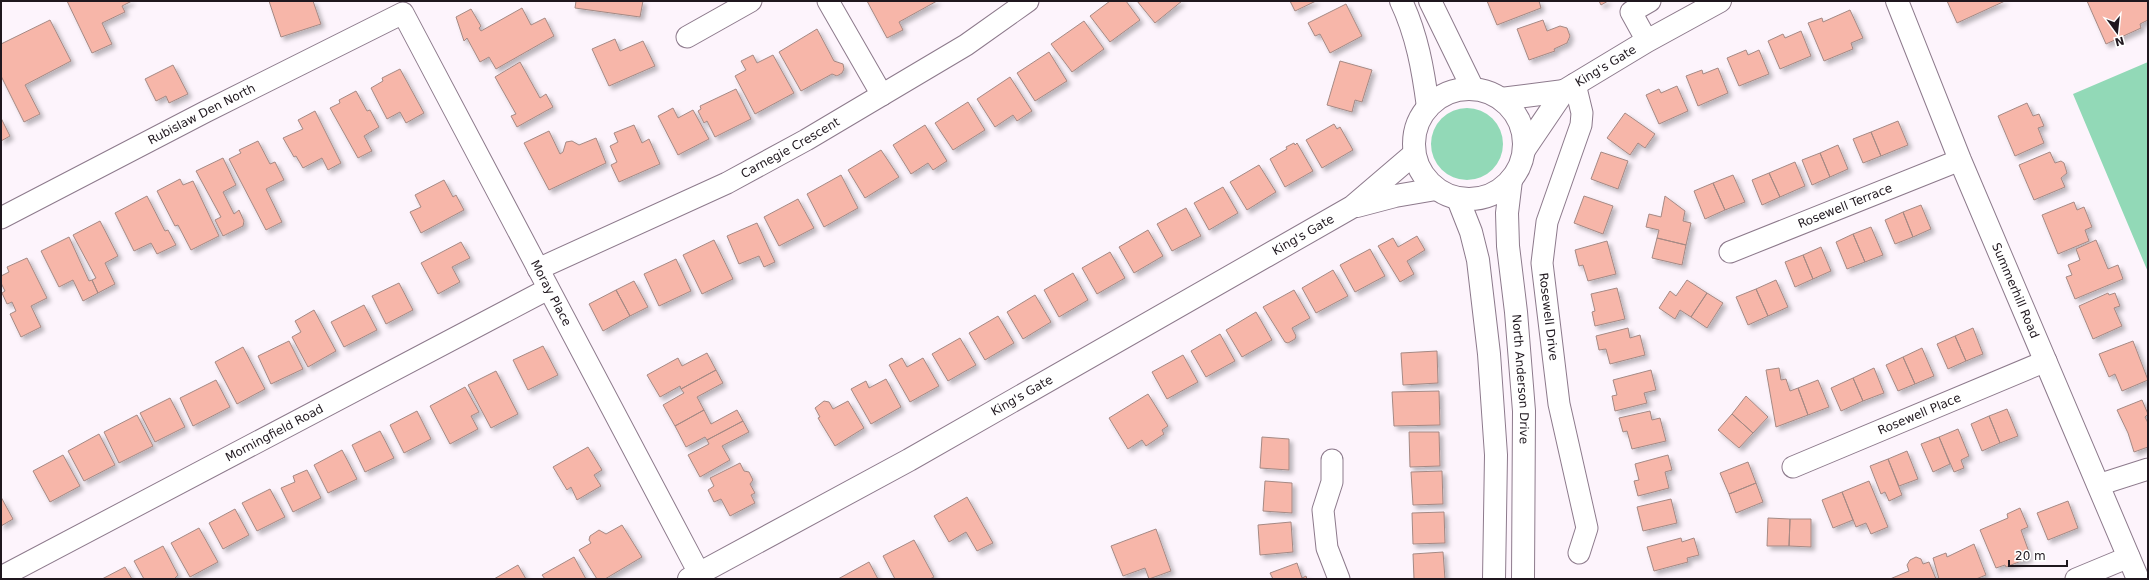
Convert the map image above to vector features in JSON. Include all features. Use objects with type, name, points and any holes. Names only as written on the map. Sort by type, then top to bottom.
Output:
[{"type":"street","points":[[687,37],[751,1]]},
{"type":"street","points":[[828,1],[882,95]]},
{"type":"street","name":"Carnegie Crescent","points":[[538,268],[728,183],[966,45],[1028,1]]},
{"type":"street","points":[[1400,1],[1411,23],[1418,49],[1428,107]]},
{"type":"street","points":[[1430,1],[1473,89]]},
{"type":"street","name":"King's Gate","points":[[1647,41],[1631,12],[1650,1]]},
{"type":"street","name":"King's Gate","points":[[1501,99],[1569,88],[1647,41],[1720,1]]},
{"type":"street","name":"Summerhill Road","points":[[1898,1],[1960,160],[2138,579]]},
{"type":"street","name":"Rubislaw Den North","points":[[1,218],[205,112],[403,13]]},
{"type":"street","name":"Moray Place","points":[[403,13],[538,268],[694,576]]},
{"type":"street","name":"King's Gate","points":[[1524,150],[1569,88]]},
{"type":"street","name":"Rosewell Drive","points":[[1569,88],[1582,113],[1581,125],[1547,222],[1542,263],[1559,404],[1587,528],[1579,552]]},
{"type":"street","points":[[1473,89],[1489,92],[1501,99],[1509,106],[1520,122],[1524,140],[1522,161],[1512,180],[1493,194],[1482,198],[1458,199],[1436,189],[1426,180],[1418,168],[1414,154],[1414,135],[1421,116],[1428,107],[1441,96],[1456,90],[1473,89]]},
{"type":"street","name":"King's Gate","points":[[694,576],[929,448],[1352,207],[1414,154]]},
{"type":"street","name":"Rosewell Terrace","points":[[1730,252],[1960,160]]},
{"type":"street","name":"North Anderson Drive","points":[[1512,180],[1507,213],[1508,246],[1516,312],[1524,411],[1523,579]]},
{"type":"street","name":"King's Gate","points":[[1352,207],[1395,196],[1436,189]]},
{"type":"street","points":[[1458,199],[1471,232],[1478,260],[1489,347],[1496,454],[1494,579]]},
{"type":"street","name":"Morningfield Road","points":[[1,577],[548,289]]},
{"type":"street","name":"Rosewell Place","points":[[1793,467],[2046,360]]},
{"type":"street","points":[[1332,460],[1332,482],[1323,510],[1327,548],[1340,579]]},
{"type":"street","points":[[2098,485],[2148,469]]},
{"type":"street","points":[[2076,579],[2129,557]]},
{"type":"green space","points":[[2148,62],[2148,272],[2073,94]]},
{"type":"green space","points":[[1467,108],[1481,111],[1493,118],[1500,130],[1503,144],[1500,158],[1493,170],[1481,177],[1467,180],[1453,177],[1441,170],[1434,158],[1431,144],[1434,130],[1441,118],[1453,111]]},
{"type":"building","points":[[67,1],[132,1],[122,6],[125,12],[102,23],[112,44],[92,53]]},
{"type":"building","points":[[269,1],[313,1],[321,24],[281,37]]},
{"type":"building","points":[[576,1],[643,1],[640,17],[575,8]]},
{"type":"building","points":[[867,1],[937,1],[899,22],[903,30],[887,38]]},
{"type":"building","points":[[1110,1],[1126,1],[1140,20],[1110,42],[1090,16]]},
{"type":"building","points":[[1137,1],[1182,1],[1155,23]]},
{"type":"building","points":[[1290,1],[1316,1],[1295,11]]},
{"type":"building","points":[[1487,1],[1539,1],[1541,8],[1497,25]]},
{"type":"building","points":[[1599,1],[1608,1],[1601,5]]},
{"type":"building","points":[[1947,1],[2005,1],[1957,23]]},
{"type":"building","points":[[2087,1],[2148,1],[2148,20],[2140,24],[2141,28],[2106,44]]},
{"type":"building","points":[[1346,4],[1362,36],[1330,53],[1320,34],[1315,36],[1308,23]]},
{"type":"building","points":[[522,8],[531,25],[545,18],[554,36],[496,69],[489,57],[480,62],[467,38],[464,41],[456,17],[471,9],[481,26],[479,28],[481,31]]},
{"type":"building","points":[[1850,10],[1863,38],[1851,43],[1853,49],[1824,61],[1808,23],[1822,18],[1823,22]]},
{"type":"building","points":[[50,20],[71,61],[25,85],[40,114],[24,122],[1,76],[1,44]]},
{"type":"building","points":[[1543,20],[1547,31],[1560,26],[1567,28],[1570,36],[1567,43],[1554,49],[1555,51],[1529,60],[1517,29]]},
{"type":"building","points":[[1084,21],[1104,49],[1072,72],[1051,44]]},
{"type":"building","points":[[817,29],[834,61],[843,64],[844,69],[842,73],[837,76],[832,74],[801,91],[779,52]]},
{"type":"building","points":[[1801,31],[1811,56],[1780,69],[1768,41],[1783,34],[1785,38]]},
{"type":"building","points":[[615,39],[620,51],[643,41],[655,66],[609,86],[592,49]]},
{"type":"building","points":[[1746,50],[1748,55],[1759,50],[1769,74],[1739,86],[1727,58]]},
{"type":"building","points":[[1049,52],[1067,81],[1035,101],[1017,73]]},
{"type":"building","points":[[753,55],[757,63],[773,55],[794,93],[755,114],[735,76],[746,70],[741,61]]},
{"type":"building","points":[[1340,61],[1372,70],[1362,102],[1355,100],[1352,112],[1327,105]]},
{"type":"building","points":[[520,62],[540,98],[546,94],[553,107],[517,127],[511,116],[516,114],[495,77]]},
{"type":"building","points":[[173,65],[188,94],[169,103],[166,96],[156,101],[145,79]]},
{"type":"building","points":[[1718,68],[1728,93],[1698,106],[1686,76],[1702,70],[1703,74]]},
{"type":"building","points":[[400,69],[424,113],[406,123],[400,112],[387,119],[371,88],[383,81],[382,78]]},
{"type":"building","points":[[1010,77],[1032,111],[1017,121],[1013,115],[995,127],[977,99]]},
{"type":"building","points":[[1677,86],[1688,111],[1659,124],[1646,95],[1659,89],[1661,93]]},
{"type":"building","points":[[736,89],[751,119],[715,137],[707,121],[704,123],[698,111],[701,109],[700,106]]},
{"type":"building","points":[[356,91],[367,111],[370,110],[379,127],[364,136],[372,151],[358,158],[330,108],[340,103],[339,100]]},
{"type":"building","points":[[968,102],[985,130],[953,150],[935,123]]},
{"type":"building","points":[[2027,103],[2033,116],[2039,114],[2044,126],[2038,128],[2044,143],[2015,156],[1998,116]]},
{"type":"building","points":[[673,108],[678,118],[693,110],[709,139],[678,155],[658,116]]},
{"type":"building","points":[[315,111],[341,163],[328,170],[322,158],[303,168],[296,156],[294,157],[283,138],[303,129],[298,120]]},
{"type":"building","points":[[1625,113],[1655,134],[1645,148],[1638,143],[1630,155],[1607,138]]},
{"type":"building","points":[[1,118],[10,136],[1,141]]},
{"type":"building","points":[[1898,121],[1908,145],[1881,156],[1871,132]]},
{"type":"building","points":[[1334,124],[1337,129],[1340,127],[1353,150],[1322,168],[1306,140]]},
{"type":"building","points":[[634,125],[642,143],[649,139],[660,164],[619,182],[611,165],[617,162],[610,146],[618,142],[614,133]]},
{"type":"building","points":[[925,125],[947,161],[933,170],[928,163],[911,174],[893,145]]},
{"type":"building","points":[[549,131],[560,154],[563,152],[566,142],[572,141],[579,145],[596,138],[606,163],[549,190],[524,143]]},
{"type":"building","points":[[1871,132],[1881,156],[1863,163],[1853,139]]},
{"type":"building","points":[[258,141],[270,164],[275,162],[284,180],[266,189],[282,222],[266,230],[229,159],[241,153],[239,150]]},
{"type":"building","points":[[1294,143],[1295,145],[1297,143],[1313,171],[1285,187],[1270,159]]},
{"type":"building","points":[[1838,145],[1848,169],[1830,177],[1820,153]]},
{"type":"building","points":[[881,150],[899,177],[865,198],[848,170]]},
{"type":"building","points":[[1601,152],[1628,161],[1618,189],[1591,179]]},
{"type":"building","points":[[2050,152],[2055,163],[2061,161],[2064,163],[2067,173],[2061,178],[2065,187],[2034,200],[2019,165]]},
{"type":"building","points":[[1820,153],[1830,177],[1812,185],[1802,160]]},
{"type":"building","points":[[223,158],[236,185],[223,192],[234,214],[239,210],[244,221],[243,226],[223,236],[215,220],[221,217],[196,171]]},
{"type":"building","points":[[1795,162],[1805,186],[1780,197],[1769,173]]},
{"type":"building","points":[[1259,165],[1276,192],[1247,210],[1230,182]]},
{"type":"building","points":[[1769,173],[1780,197],[1762,205],[1752,180]]},
{"type":"building","points":[[841,175],[858,208],[824,227],[807,194]]},
{"type":"building","points":[[1733,175],[1745,202],[1725,210],[1713,183]]},
{"type":"building","points":[[180,179],[183,185],[193,181],[219,236],[191,250],[178,225],[175,226],[157,191]]},
{"type":"building","points":[[444,180],[453,197],[456,195],[464,210],[421,233],[410,212],[421,207],[415,195]]},
{"type":"building","points":[[1713,183],[1725,210],[1705,219],[1694,191]]},
{"type":"building","points":[[1223,187],[1238,213],[1209,230],[1194,203]]},
{"type":"building","points":[[147,196],[165,231],[168,230],[176,245],[157,254],[151,243],[134,251],[115,213]]},
{"type":"building","points":[[1584,196],[1613,206],[1603,234],[1574,223]]},
{"type":"building","points":[[1665,196],[1685,211],[1683,221],[1691,223],[1686,245],[1657,238],[1659,230],[1646,227],[1649,214],[1661,217]]},
{"type":"building","points":[[798,199],[814,228],[779,246],[764,217]]},
{"type":"building","points":[[2074,202],[2077,210],[2084,207],[2092,227],[2085,230],[2089,241],[2058,254],[2042,215]]},
{"type":"building","points":[[1921,205],[1931,229],[1913,237],[1903,212]]},
{"type":"building","points":[[1186,208],[1201,236],[1172,251],[1157,224]]},
{"type":"building","points":[[1903,212],[1913,237],[1895,244],[1885,220]]},
{"type":"building","points":[[100,221],[118,256],[105,263],[115,284],[98,293],[92,280],[96,278],[73,235]]},
{"type":"building","points":[[757,223],[775,262],[764,267],[759,256],[739,264],[727,236]]},
{"type":"building","points":[[1871,227],[1883,255],[1865,262],[1853,234]]},
{"type":"building","points":[[1148,230],[1163,256],[1134,273],[1119,247]]},
{"type":"building","points":[[1853,234],[1865,262],[1847,269],[1836,242]]},
{"type":"building","points":[[1417,236],[1425,250],[1407,261],[1414,274],[1400,282],[1378,246],[1393,238],[1398,247]]},
{"type":"building","points":[[69,237],[89,281],[92,280],[98,293],[83,301],[73,280],[59,287],[41,251]]},
{"type":"building","points":[[1657,238],[1686,245],[1682,265],[1652,258]]},
{"type":"building","points":[[714,240],[733,279],[702,294],[683,255]]},
{"type":"building","points":[[2096,240],[2108,269],[2118,265],[2123,279],[2075,299],[2066,277],[2072,275],[2068,265],[2080,260],[2076,249]]},
{"type":"building","points":[[1607,241],[1616,274],[1588,281],[1583,265],[1579,266],[1575,250]]},
{"type":"building","points":[[461,242],[470,258],[452,267],[460,282],[438,294],[421,263]]},
{"type":"building","points":[[1821,247],[1831,271],[1813,279],[1803,255]]},
{"type":"building","points":[[1370,249],[1385,276],[1355,292],[1340,265]]},
{"type":"building","points":[[1110,252],[1125,278],[1097,294],[1082,268]]},
{"type":"building","points":[[1803,255],[1813,279],[1795,287],[1785,262]]},
{"type":"building","points":[[27,258],[47,298],[31,306],[41,327],[21,337],[10,314],[16,311],[12,302],[7,304],[2,293],[5,291],[1,283],[1,276],[9,272],[7,267]]},
{"type":"building","points":[[676,259],[691,291],[659,306],[644,274]]},
{"type":"building","points":[[1333,270],[1348,296],[1316,313],[1302,288]]},
{"type":"building","points":[[1073,273],[1088,300],[1059,317],[1044,290]]},
{"type":"building","points":[[1687,280],[1707,293],[1691,317],[1680,310],[1675,319],[1659,308],[1670,291],[1676,296]]},
{"type":"building","points":[[1776,280],[1788,307],[1768,316],[1756,289]]},
{"type":"building","points":[[634,281],[648,307],[630,316],[616,290]]},
{"type":"building","points":[[399,283],[413,310],[386,324],[372,296]]},
{"type":"building","points":[[1617,288],[1625,319],[1595,326],[1592,312],[1595,311],[1591,294]]},
{"type":"building","points":[[1756,289],[1768,316],[1748,325],[1736,297]]},
{"type":"building","points":[[616,290],[630,316],[603,331],[589,304]]},
{"type":"building","points":[[1294,290],[1310,318],[1292,328],[1296,336],[1295,339],[1288,343],[1285,342],[1263,307]]},
{"type":"building","points":[[1707,293],[1723,303],[1707,328],[1691,317]]},
{"type":"building","points":[[2108,293],[2109,295],[2115,293],[2120,306],[2114,308],[2122,326],[2093,339],[2079,306]]},
{"type":"building","points":[[1035,295],[1051,322],[1023,339],[1007,312]]},
{"type":"building","points":[[364,305],[377,330],[344,347],[331,322]]},
{"type":"building","points":[[314,310],[336,351],[308,367],[292,337],[301,332],[295,321]]},
{"type":"building","points":[[1256,312],[1272,340],[1242,357],[1226,330]]},
{"type":"building","points":[[998,316],[1014,343],[985,360],[969,333]]},
{"type":"building","points":[[1628,328],[1630,338],[1640,335],[1645,355],[1610,364],[1606,349],[1599,350],[1596,336]]},
{"type":"building","points":[[1973,328],[1983,354],[1966,361],[1955,336]]},
{"type":"building","points":[[1220,334],[1235,361],[1206,377],[1191,351]]},
{"type":"building","points":[[1955,336],[1966,361],[1948,369],[1937,344]]},
{"type":"building","points":[[960,338],[976,365],[948,381],[932,354]]},
{"type":"building","points":[[289,341],[303,369],[271,384],[258,356]]},
{"type":"building","points":[[2133,341],[2148,380],[2122,391],[2115,374],[2109,377],[2099,354]]},
{"type":"building","points":[[543,346],[558,375],[528,390],[513,360]]},
{"type":"building","points":[[243,347],[265,389],[237,404],[215,362]]},
{"type":"building","points":[[1922,348],[1934,376],[1915,384],[1903,357]]},
{"type":"building","points":[[1437,351],[1438,383],[1403,385],[1401,353]]},
{"type":"building","points":[[707,353],[716,370],[681,389],[680,386],[660,397],[647,375],[678,358],[682,366]]},
{"type":"building","points":[[1183,355],[1198,382],[1167,399],[1152,372]]},
{"type":"building","points":[[1903,357],[1915,384],[1898,391],[1886,365]]},
{"type":"building","points":[[902,358],[907,367],[923,358],[939,386],[910,402],[889,365]]},
{"type":"building","points":[[1779,368],[1781,380],[1786,379],[1790,391],[1798,388],[1808,415],[1776,427],[1766,370]]},
{"type":"building","points":[[1874,368],[1884,393],[1863,401],[1853,378]]},
{"type":"building","points":[[716,370],[723,383],[697,397],[704,410],[675,426],[663,405],[684,393],[681,389]]},
{"type":"building","points":[[1651,370],[1656,390],[1644,393],[1647,403],[1615,411],[1612,396],[1617,395],[1613,380]]},
{"type":"building","points":[[496,371],[518,414],[491,428],[468,385]]},
{"type":"building","points":[[1853,378],[1863,401],[1841,411],[1831,388]]},
{"type":"building","points":[[886,379],[901,407],[871,424],[851,389],[866,381],[869,388]]},
{"type":"building","points":[[216,380],[230,407],[193,426],[180,398]]},
{"type":"building","points":[[1818,380],[1829,407],[1808,415],[1798,388]]},
{"type":"building","points":[[465,387],[479,412],[471,416],[478,429],[450,444],[430,406]]},
{"type":"building","points":[[1439,391],[1440,425],[1394,426],[1392,392]]},
{"type":"building","points":[[1148,394],[1168,426],[1162,430],[1164,434],[1146,446],[1142,440],[1128,449],[1109,418]]},
{"type":"building","points":[[1746,396],[1768,417],[1753,433],[1732,414]]},
{"type":"building","points":[[170,398],[185,427],[155,442],[140,413]]},
{"type":"building","points":[[2142,400],[2148,414],[2145,417],[2148,423],[2148,447],[2134,452],[2128,433],[2117,410]]},
{"type":"building","points":[[824,401],[829,402],[833,409],[848,401],[864,428],[835,446],[818,418],[820,417],[815,408]]},
{"type":"building","points":[[2007,409],[2018,436],[2000,443],[1989,416]]},
{"type":"building","points":[[704,410],[711,424],[737,410],[743,421],[707,440],[705,437],[686,447],[675,426]]},
{"type":"building","points":[[417,411],[431,439],[404,453],[390,425]]},
{"type":"building","points":[[1650,411],[1652,420],[1660,418],[1666,441],[1632,449],[1627,431],[1623,432],[1619,418]]},
{"type":"building","points":[[1732,414],[1753,433],[1739,448],[1718,430]]},
{"type":"building","points":[[137,415],[153,446],[119,463],[104,432]]},
{"type":"building","points":[[1989,416],[2000,443],[1982,451],[1971,424]]},
{"type":"building","points":[[743,421],[749,432],[722,446],[730,460],[700,477],[688,455],[709,444],[707,440]]},
{"type":"building","points":[[1958,429],[1969,456],[1961,460],[1964,468],[1954,472],[1939,437]]},
{"type":"building","points":[[380,431],[394,458],[365,472],[352,445]]},
{"type":"building","points":[[1409,432],[1439,432],[1440,466],[1410,467]]},
{"type":"building","points":[[99,434],[115,465],[84,481],[68,451]]},
{"type":"building","points":[[1262,437],[1289,439],[1289,470],[1260,468]]},
{"type":"building","points":[[1939,437],[1950,464],[1933,472],[1921,444]]},
{"type":"building","points":[[588,447],[602,470],[594,475],[601,486],[577,500],[571,487],[567,490],[553,467]]},
{"type":"building","points":[[342,450],[357,479],[328,493],[314,465]]},
{"type":"building","points":[[1907,451],[1918,479],[1899,486],[1888,459]]},
{"type":"building","points":[[63,455],[80,486],[50,502],[33,471]]},
{"type":"building","points":[[1668,455],[1672,470],[1665,472],[1669,488],[1638,496],[1634,481],[1639,480],[1635,464]]},
{"type":"building","points":[[1888,459],[1902,495],[1889,501],[1885,492],[1881,494],[1870,466]]},
{"type":"building","points":[[1748,462],[1756,483],[1729,494],[1720,473]]},
{"type":"building","points":[[740,463],[744,471],[749,472],[753,480],[750,484],[755,493],[751,495],[755,503],[730,516],[721,499],[714,502],[708,490],[714,486],[710,478]]},
{"type":"building","points":[[307,470],[321,498],[293,512],[281,488],[295,482],[293,476]]},
{"type":"building","points":[[1442,471],[1443,504],[1413,505],[1411,472]]},
{"type":"building","points":[[1265,481],[1292,483],[1292,513],[1263,511]]},
{"type":"building","points":[[1869,481],[1888,527],[1871,534],[1866,523],[1856,527],[1842,492]]},
{"type":"building","points":[[1756,483],[1763,502],[1736,513],[1729,494]]},
{"type":"building","points":[[270,489],[285,517],[257,531],[242,503]]},
{"type":"building","points":[[1842,492],[1853,520],[1833,528],[1822,500]]},
{"type":"building","points":[[1,497],[13,519],[1,526]]},
{"type":"building","points":[[967,497],[993,543],[977,551],[966,532],[949,542],[934,516]]},
{"type":"building","points":[[1671,499],[1677,523],[1643,531],[1637,507]]},
{"type":"building","points":[[2068,501],[2078,528],[2048,540],[2037,513]]},
{"type":"building","points":[[2020,508],[2028,527],[2021,530],[2029,552],[2027,553],[2029,558],[2006,567],[2005,565],[1996,568],[1980,530],[2008,518],[2007,514]]},
{"type":"building","points":[[235,509],[249,535],[223,549],[209,523]]},
{"type":"building","points":[[1444,512],[1445,543],[1413,544],[1412,513]]},
{"type":"building","points":[[1768,518],[1790,519],[1789,546],[1767,546]]},
{"type":"building","points":[[1790,519],[1811,519],[1811,547],[1789,546]]},
{"type":"building","points":[[1291,522],[1293,552],[1260,555],[1258,525]]},
{"type":"building","points":[[622,525],[642,557],[605,579],[597,579],[579,550],[591,543],[589,540],[590,536],[599,530],[606,534]]},
{"type":"building","points":[[199,528],[218,562],[190,577],[171,543]]},
{"type":"building","points":[[1156,529],[1171,571],[1149,579],[1145,568],[1123,576],[1111,546]]},
{"type":"building","points":[[1681,538],[1682,542],[1694,538],[1699,555],[1687,558],[1688,562],[1654,571],[1647,547]]},
{"type":"building","points":[[914,540],[934,577],[930,579],[895,579],[883,556]]},
{"type":"building","points":[[1974,544],[1986,575],[1976,579],[1939,579],[1933,558],[1946,553],[1947,557]]},
{"type":"building","points":[[163,546],[178,575],[174,579],[144,579],[134,561]]},
{"type":"building","points":[[1443,552],[1445,579],[1414,579],[1413,554]]},
{"type":"building","points":[[574,557],[586,579],[545,579],[542,575]]},
{"type":"building","points":[[1916,557],[1921,559],[1923,564],[1929,562],[1936,579],[1890,579],[1909,571],[1907,565],[1910,560]]},
{"type":"building","points":[[869,562],[878,579],[838,579]]},
{"type":"building","points":[[1297,563],[1302,578],[1306,576],[1307,579],[1273,579],[1270,573]]},
{"type":"building","points":[[518,565],[526,579],[494,579]]},
{"type":"building","points":[[125,567],[132,579],[102,579]]}]
